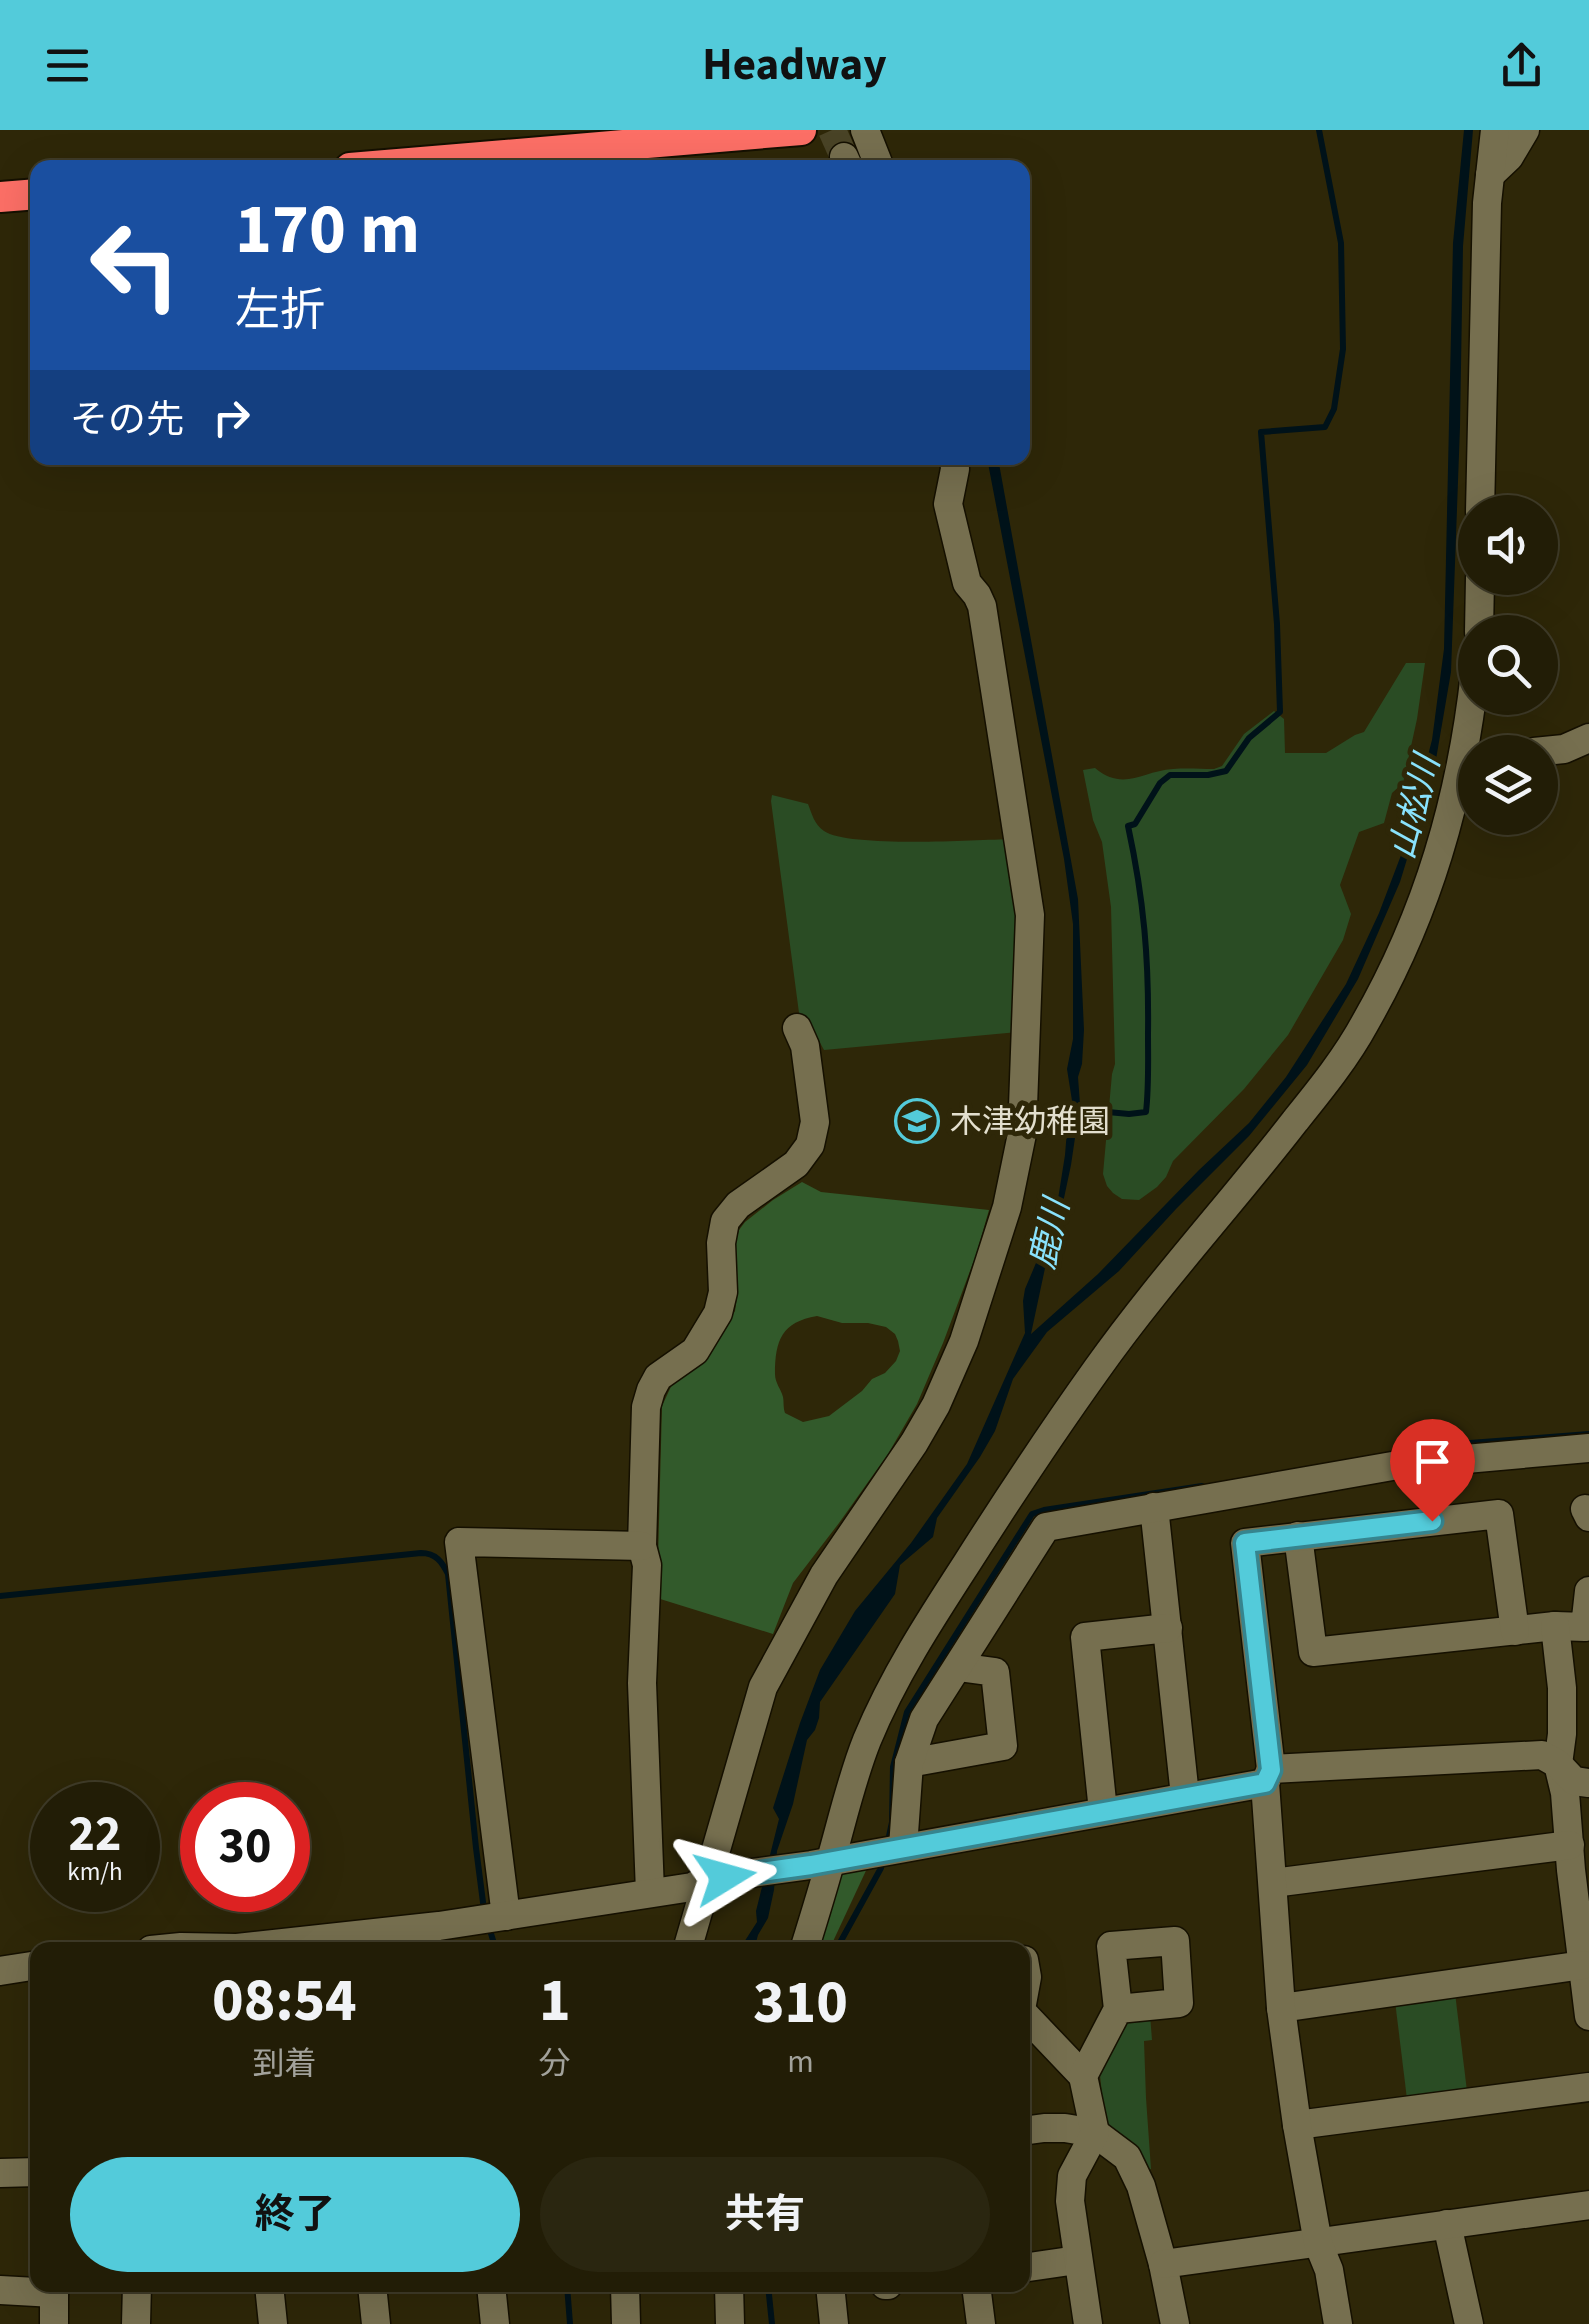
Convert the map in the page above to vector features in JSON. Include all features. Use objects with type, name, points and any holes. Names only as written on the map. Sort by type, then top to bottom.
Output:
[{"type":"highway","points":[[445,160],[801,130]]},
{"type":"highway","points":[[0,197],[30,195]]},
{"type":"street","points":[[864,130],[877,160]]},
{"type":"street","points":[[1480,495],[1487,202],[1496,130]]},
{"type":"street","points":[[1490,175],[1510,157],[1525,130]]},
{"type":"street","points":[[690,1942],[716,1878],[764,1687],[824,1575],[936,1405],[964,1341],[1017,1168],[1022,1134],[1030,915],[982,606],[968,583],[948,504],[955,465]]},
{"type":"street","points":[[806,1942],[821,1862],[840,1820],[866,1742],[916,1642],[1054,1429],[1125,1329],[1274,1148],[1366,1023],[1432,880],[1452,810],[1470,715]]},
{"type":"street","points":[[1558,750],[1589,738]]},
{"type":"street","points":[[1452,810],[1458,803]]},
{"type":"street","points":[[650,1892],[642,1683],[647,1565],[642,1546],[646,1407],[658,1377],[695,1351],[718,1313],[724,1292],[724,1221],[738,1205],[796,1164],[812,1138],[815,1122],[806,1046],[797,1028]]},
{"type":"street","points":[[903,1847],[910,1763],[924,1720],[1046,1528],[1398,1465],[1589,1448]]},
{"type":"street","points":[[1154,1507],[1184,1796]]},
{"type":"street","points":[[1338,2324],[1328,2270],[1318,2243],[1280,2008],[1268,1776],[1245,1543],[1499,1514],[1515,1631]]},
{"type":"street","points":[[1298,1536],[1313,1652],[1556,1626],[1586,1627],[1589,1592]]},
{"type":"street","points":[[494,1918],[459,1542],[642,1546]]},
{"type":"street","points":[[1556,1626],[1562,1688],[1558,1764],[1576,1862],[1589,2016]]},
{"type":"street","points":[[1103,1811],[1086,1637],[1168,1628]]},
{"type":"street","points":[[910,1763],[1003,1746],[995,1672],[958,1666]]},
{"type":"street","points":[[372,1942],[441,1938],[494,1918],[692,1887],[716,1878],[1103,1811],[1268,1776],[1542,1755],[1558,1764],[1574,1781],[1589,1782]]},
{"type":"street","points":[[1273,1883],[1576,1862]]},
{"type":"street","points":[[1280,2008],[1582,1965]]},
{"type":"street","points":[[0,1971],[30,1966]]},
{"type":"street","points":[[1084,2076],[1118,2009]]},
{"type":"street","points":[[1030,2017],[1084,2076],[1095,2133],[1072,2176],[1070,2202],[1088,2324]]},
{"type":"street","points":[[1298,2125],[1589,2087]]},
{"type":"street","points":[[1030,2131],[1054,2128],[1095,2133],[1127,2157],[1141,2186],[1174,2324]]},
{"type":"street","points":[[0,2173],[30,2172]]},
{"type":"street","points":[[1162,2264],[1589,2205]]},
{"type":"street","points":[[1447,2224],[1469,2324]]},
{"type":"street","points":[[1030,2267],[1077,2260]]},
{"type":"street","points":[[0,2290],[30,2289]]},
{"type":"street","points":[[54,2292],[54,2324]]},
{"type":"street","points":[[136,2324],[138,2292]]},
{"type":"street","points":[[270,2292],[273,2324]]},
{"type":"street","points":[[373,2292],[376,2324]]},
{"type":"street","points":[[491,2292],[495,2324]]},
{"type":"street","points":[[625,2292],[626,2324]]},
{"type":"street","points":[[729,2292],[730,2324]]},
{"type":"street","points":[[831,2292],[834,2324]]},
{"type":"street","points":[[977,2292],[981,2324]]},
{"type":"green space","points":[[1406,663],[1425,663],[1403,783],[1392,793],[1384,823],[1359,832],[1340,885],[1351,914],[1343,940],[1288,1035],[1244,1089],[1173,1161],[1157,1187],[1139,1200],[1122,1199],[1107,1186],[1103,1174],[1115,1064],[1111,907],[1102,842],[1093,820],[1083,770],[1095,768],[1115,779],[1124,779],[1173,769],[1214,769],[1222,766],[1244,734],[1274,711],[1284,719],[1285,753],[1326,753],[1364,732]]},
{"type":"green space","points":[[772,795],[808,804],[824,831],[859,840],[1012,839],[1019,898],[1019,1032],[824,1050],[812,1028],[801,1028]]},
{"type":"green space","points":[[802,1182],[821,1192],[989,1210],[976,1255],[917,1404],[888,1454],[793,1583],[773,1634],[657,1598],[662,1406],[674,1380],[706,1359],[735,1311],[734,1248],[739,1230],[773,1200]],"holes":[[[817,1316],[886,1327],[898,1341],[896,1361],[829,1416],[803,1422],[785,1413],[775,1374],[783,1334],[796,1323]]]},
{"type":"green space","points":[[870,1862],[833,1942],[813,1942],[835,1874]]},
{"type":"green space","points":[[1455,1993],[1467,2091],[1407,2099],[1395,2001]]},
{"type":"green space","points":[[1150,2014],[1152,2040],[1144,2041],[1151,2169],[1145,2170],[1105,2123],[1100,2075],[1121,2026],[1130,2018]]},
{"type":"water","name":"鹿川","points":[[1464,130],[1473,130],[1463,246],[1451,672],[1434,771],[1400,882],[1358,979],[1307,1065],[1249,1136],[1119,1271],[1047,1332],[1013,1379],[995,1431],[937,1518],[933,1537],[900,1565],[895,1594],[820,1702],[819,1718],[807,1740],[793,1804],[777,1851],[768,1918],[756,1942],[744,1942],[757,1922],[756,1911],[779,1819],[773,1808],[820,1670],[855,1611],[911,1543],[967,1464],[1025,1333],[1025,1289],[1055,1218],[1068,1118],[1073,1107],[1067,1069],[1073,1039],[1073,924],[988,465],[999,465],[1078,899],[1084,1030],[1078,1077],[1080,1104],[1060,1217],[1051,1240],[1031,1334],[1098,1274],[1249,1123],[1286,1077],[1346,984],[1379,913],[1403,850],[1432,740],[1444,649],[1453,243]]},
{"type":"waterway","points":[[1076,1109],[1146,1112],[1146,955],[1128,826],[1135,824],[1160,783],[1170,775],[1226,771],[1249,738],[1280,712],[1261,432],[1325,427],[1334,409],[1343,349],[1341,243],[1319,130]]},
{"type":"waterway","points":[[1396,1452],[1589,1434]]},
{"type":"waterway","points":[[888,1841],[893,1767],[907,1712],[1032,1514],[1202,1486]]},
{"type":"waterway","points":[[0,1596],[421,1553],[435,1556],[448,1574],[484,1910]]},
{"type":"waterway","points":[[840,1942],[882,1861]]},
{"type":"waterway","points":[[489,1927],[494,1942]]},
{"type":"waterway","points":[[568,2292],[570,2324]]},
{"type":"waterway","points":[[769,2292],[772,2324]]},
{"type":"tunnel","points":[[832,130],[844,157]]},
{"type":"place","name":"木津幼稚園","points":[[917,1121]]},
{"type":"route","points":[[725,1877],[1265,1783],[1271,1770],[1245,1543],[1432,1521]]},
{"type":"water label","name":"山松川","points":[[1414,807]]}]
